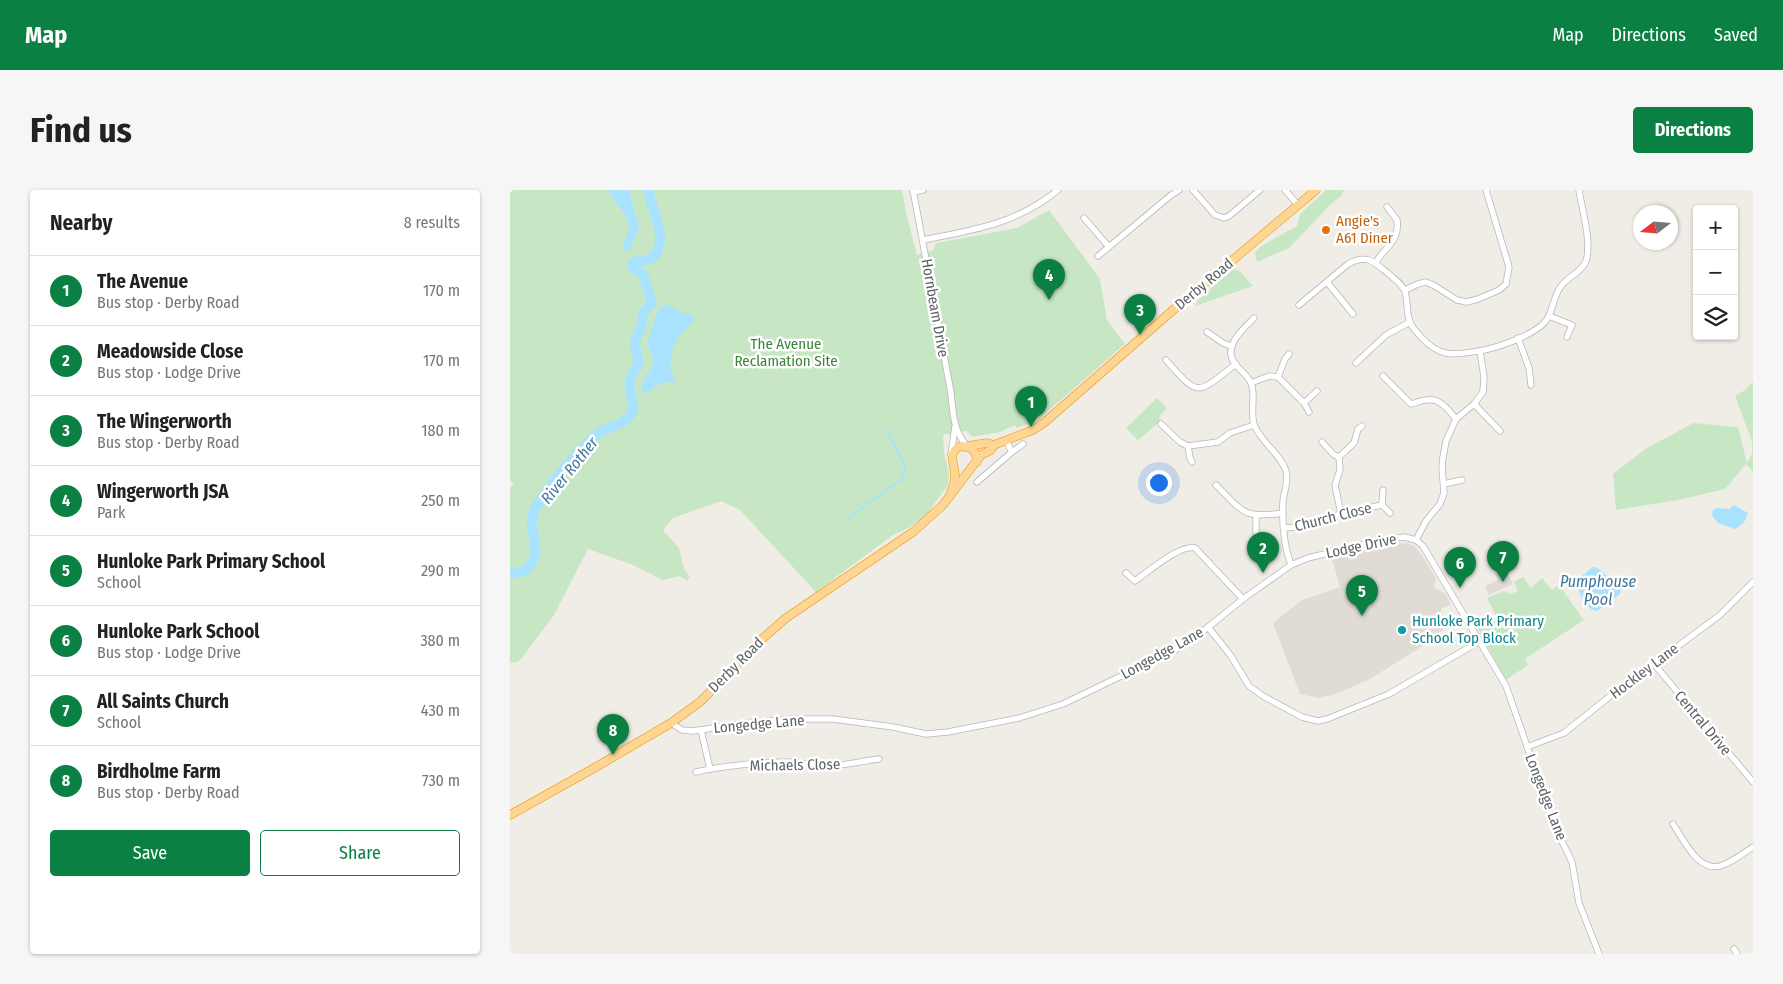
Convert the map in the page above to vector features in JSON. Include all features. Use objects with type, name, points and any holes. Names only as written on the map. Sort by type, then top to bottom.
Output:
[{"type":"highway","name":"Derby Road","points":[[510,815],[670,723],[700,702],[774,628],[798,609],[913,532],[930,518],[950,497],[982,455],[991,450],[994,445],[1033,430],[1045,422],[1172,311],[1316,190]]},
{"type":"highway","name":"Derby Road","points":[[968,446],[987,443],[994,445]]},
{"type":"highway","points":[[950,497],[955,479],[951,455],[956,448],[968,446],[976,454],[974,465],[962,472],[953,465]]},
{"type":"street","points":[[913,191],[923,190]]},
{"type":"street","points":[[923,240],[995,224],[1036,206],[1058,190]]},
{"type":"street","points":[[1098,256],[1179,190]]},
{"type":"street","points":[[1193,190],[1215,215],[1224,218],[1260,190]]},
{"type":"street","points":[[1285,190],[1298,205]]},
{"type":"street","points":[[1405,290],[1426,282],[1457,300],[1467,302],[1499,290],[1506,284],[1509,267],[1486,190]]},
{"type":"street","points":[[1299,306],[1348,264],[1357,259],[1366,259],[1376,262],[1399,282],[1405,290],[1410,322],[1423,339],[1438,352],[1456,354],[1487,350],[1518,338],[1543,324],[1549,316],[1556,293],[1562,284],[1586,262],[1588,238],[1579,190]]},
{"type":"street","name":"Hornbeam Drive","points":[[913,191],[951,393],[955,426],[962,440],[968,446]]},
{"type":"street","points":[[1376,262],[1395,240],[1397,234],[1397,220],[1387,207]]},
{"type":"street","points":[[1084,218],[1109,247]]},
{"type":"street","points":[[1327,282],[1353,314]]},
{"type":"street","points":[[1549,316],[1572,326],[1566,337]]},
{"type":"street","points":[[1254,318],[1231,346],[1232,358],[1251,383],[1254,426],[1262,440],[1284,466],[1287,473],[1283,513],[1288,557],[1291,565]]},
{"type":"street","points":[[1356,363],[1386,335],[1410,322]]},
{"type":"street","points":[[1206,332],[1231,346]]},
{"type":"street","points":[[1518,338],[1529,368],[1531,385]]},
{"type":"street","points":[[1416,540],[1426,521],[1440,504],[1444,493],[1442,467],[1446,441],[1456,419],[1474,404],[1482,392],[1484,377],[1480,351]]},
{"type":"street","points":[[1278,377],[1289,354]]},
{"type":"street","points":[[1166,360],[1185,382],[1200,388],[1208,386],[1236,364]]},
{"type":"street","points":[[1251,383],[1269,376],[1278,377],[1304,403],[1309,412]]},
{"type":"street","points":[[1383,376],[1411,404],[1427,400],[1441,402],[1456,419]]},
{"type":"street","points":[[1304,403],[1317,391]]},
{"type":"street","points":[[1474,404],[1500,431]]},
{"type":"street","points":[[1161,424],[1180,442],[1188,446],[1218,442],[1230,432],[1254,426]]},
{"type":"street","name":"Hornbeam Drive","points":[[951,455],[955,426]]},
{"type":"street","points":[[1339,457],[1354,443],[1358,429],[1362,426]]},
{"type":"street","points":[[1006,440],[1012,452]]},
{"type":"street","points":[[1322,442],[1334,455],[1339,457]]},
{"type":"street","points":[[977,482],[1023,444]]},
{"type":"street","points":[[1188,446],[1192,462]]},
{"type":"street","points":[[1339,457],[1340,470],[1335,485],[1341,514]]},
{"type":"street","points":[[1444,484],[1462,480]]},
{"type":"street","points":[[1216,485],[1248,514],[1256,516],[1283,513]]},
{"type":"street","name":"Church Close","points":[[1383,490],[1382,505],[1390,513]]},
{"type":"street","name":"Church Close","points":[[1284,528],[1296,527],[1382,505]]},
{"type":"street","points":[[1256,516],[1256,533]]},
{"type":"street","name":"Lodge Drive","points":[[1208,627],[1291,565],[1308,558],[1382,540],[1404,537],[1416,540],[1423,546],[1480,641]]},
{"type":"street","points":[[1126,573],[1135,581],[1180,550],[1191,547],[1195,548],[1243,599]]},
{"type":"street","name":"Hockley Lane","points":[[1527,747],[1564,733],[1720,615],[1753,582]]},
{"type":"street","name":"Longedge Lane","points":[[670,723],[682,730],[702,730],[791,720],[833,719],[893,727],[926,734],[970,728],[1019,718],[1063,704],[1177,649],[1208,627],[1231,656],[1249,686],[1288,711],[1318,721],[1389,694],[1480,641],[1506,686],[1556,829],[1572,862],[1579,903],[1600,954]]},
{"type":"street","name":"Central Drive","points":[[1654,664],[1753,782]]},
{"type":"street","points":[[702,730],[710,769]]},
{"type":"street","name":"Michaels Close","points":[[696,772],[786,762],[803,762],[813,766],[826,766],[879,759]]},
{"type":"street","points":[[1673,824],[1699,861],[1713,867],[1726,864],[1753,846]]},
{"type":"shaded area","points":[[1408,543],[1419,551],[1436,578],[1434,588],[1445,593],[1451,604],[1441,609],[1443,630],[1429,642],[1370,679],[1336,694],[1318,698],[1300,694],[1273,623],[1302,600],[1340,587],[1332,559],[1346,552],[1387,544]]},
{"type":"shaded area","points":[[1502,570],[1504,576],[1508,574],[1513,584],[1489,595],[1485,586],[1498,580],[1495,573]]},
{"type":"green space","name":"The Avenue Reclamation Site","points":[[510,190],[902,190],[917,255],[933,250],[936,243],[1017,228],[1049,210],[1100,279],[1107,320],[1125,344],[1039,419],[1017,428],[1015,425],[1000,432],[972,437],[967,431],[943,435],[944,452],[949,475],[948,485],[927,514],[908,528],[893,535],[816,592],[740,510],[721,501],[673,518],[663,530],[679,548],[684,569],[690,577],[687,581],[680,576],[663,580],[633,565],[588,549],[554,615],[521,659],[510,663],[510,488],[514,484],[510,480]]},
{"type":"green space","points":[[1326,190],[1344,190],[1341,196],[1289,248],[1257,262],[1255,252],[1263,245],[1297,226],[1300,214]]},
{"type":"green space","points":[[1233,269],[1240,271],[1253,286],[1195,306],[1197,301]]},
{"type":"green space","points":[[1753,382],[1753,472],[1746,464],[1725,489],[1678,500],[1616,510],[1613,474],[1644,450],[1693,423],[1738,427],[1747,463],[1752,454],[1752,441],[1735,396]]},
{"type":"green space","points":[[1157,398],[1167,408],[1159,417],[1161,421],[1138,440],[1126,428]]},
{"type":"green space","points":[[1523,577],[1531,588],[1542,578],[1552,590],[1559,585],[1584,620],[1525,659],[1528,665],[1506,680],[1478,629],[1497,618],[1487,598],[1504,591],[1511,594],[1518,591],[1514,582]]},
{"type":"water","points":[[609,190],[629,190],[639,228],[630,250],[626,251],[623,248],[629,228],[628,220]]},
{"type":"water","points":[[667,304],[683,313],[692,314],[694,320],[679,336],[672,350],[670,369],[676,381],[661,383],[644,394],[642,388],[643,380],[653,363],[648,344],[649,338],[658,311]]},
{"type":"water","points":[[1734,505],[1748,513],[1743,523],[1735,529],[1718,523],[1712,515],[1713,510],[1716,508],[1729,509]]},
{"type":"water","name":"Pumphouse Pool","points":[[1593,567],[1596,567],[1620,586],[1621,589],[1620,594],[1597,611],[1587,605],[1577,585],[1578,579]]},
{"type":"waterway","name":"River Rother","points":[[510,573],[525,571],[534,559],[533,514],[556,478],[597,434],[623,422],[632,412],[633,403],[629,384],[632,374],[639,363],[635,346],[636,338],[641,329],[643,313],[652,303],[643,274],[633,268],[632,264],[652,258],[658,249],[660,241],[660,232],[649,190]]},
{"type":"waterway","points":[[847,519],[903,478],[906,467],[885,429]]},
{"type":"place","name":"Angie's A61 Diner","points":[[1326,230]]},
{"type":"place","name":"Wingerworth JSA","points":[[1049,300]]},
{"type":"place","name":"The Wingerworth","points":[[1140,335]]},
{"type":"place","name":"The Avenue","points":[[1031,427]]},
{"type":"place","name":"Meadowside Close","points":[[1263,573]]},
{"type":"place","name":"All Saints Church","points":[[1503,582]]},
{"type":"place","name":"Hunloke Park School","points":[[1460,588]]},
{"type":"place","name":"Hunloke Park Primary School","points":[[1362,616]]},
{"type":"place","name":"Hunloke Park Primary School Top Block","points":[[1402,630]]},
{"type":"place","name":"Birdholme Farm","points":[[613,755]]}]
